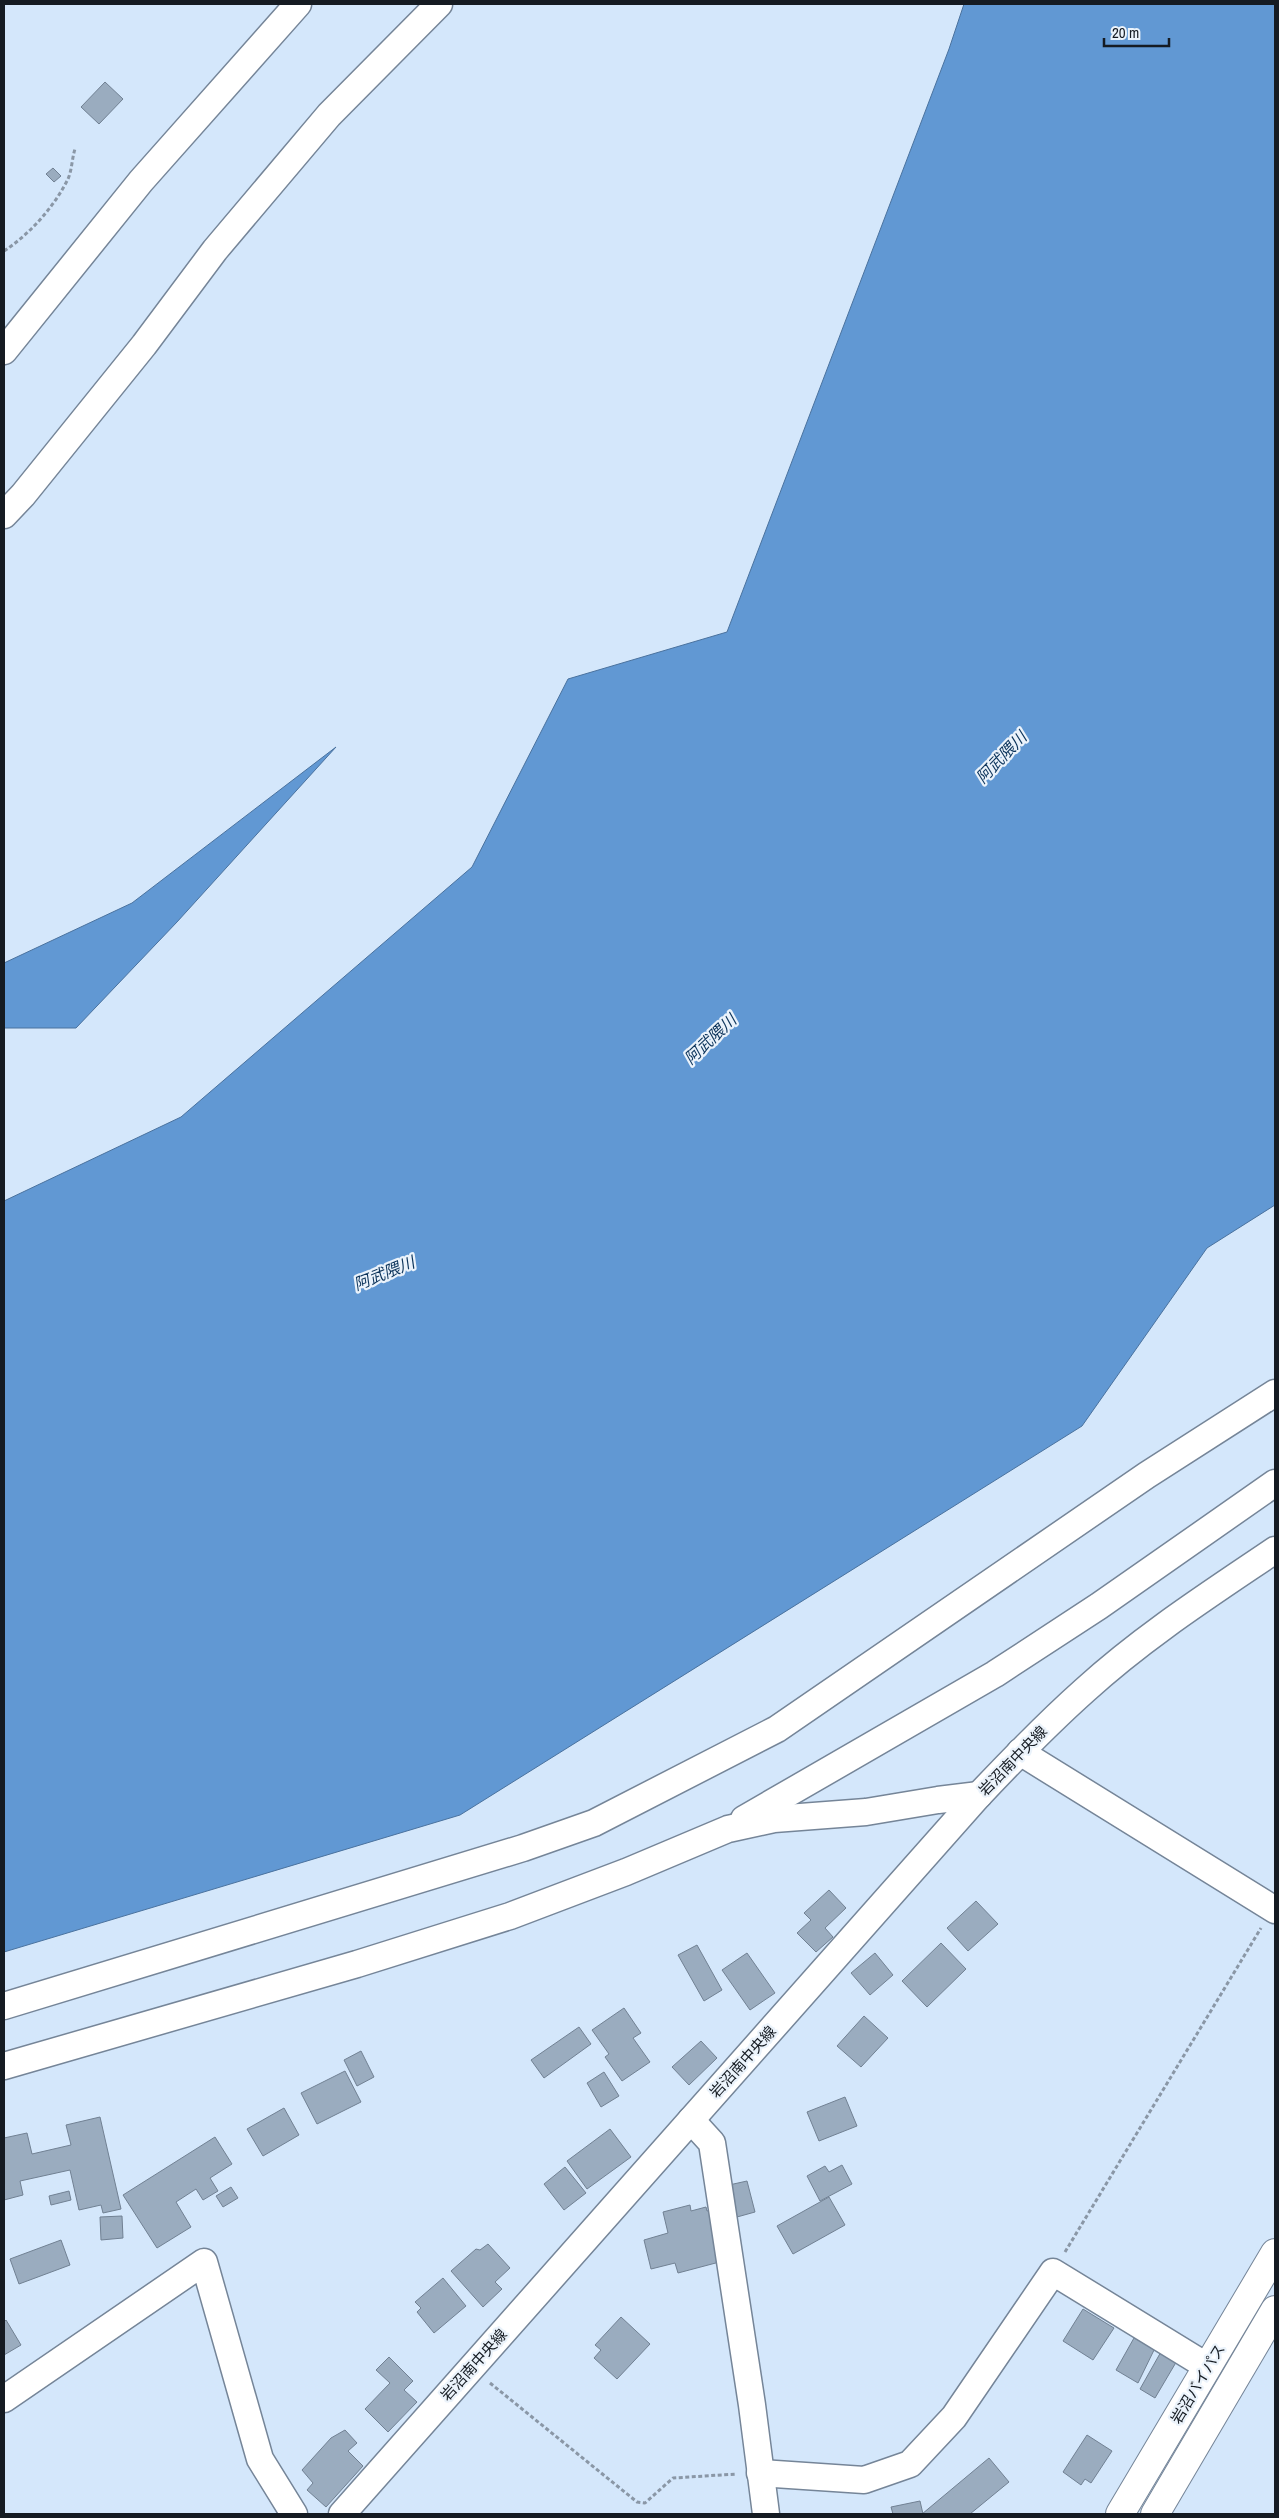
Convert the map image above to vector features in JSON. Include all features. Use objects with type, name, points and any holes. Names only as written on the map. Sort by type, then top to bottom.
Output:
[{"type":"highway","name":"岩沼バイパス","points":[[1120,2514],[1275,2253]]},
{"type":"highway","name":"岩沼バイパス","points":[[1155,2514],[1275,2310]]},
{"type":"street","points":[[4,351],[141,181],[298,4]]},
{"type":"street","points":[[4,515],[144,346],[215,250],[329,115],[438,4]]},
{"type":"street","points":[[4,2006],[523,1848],[594,1823],[777,1729],[1147,1475],[1275,1393]]},
{"type":"street","points":[[4,2066],[348,1967],[510,1916],[626,1872],[729,1829],[789,1792],[995,1674],[1099,1606],[1275,1483]]},
{"type":"street","name":"岩沼南中央線","points":[[342,2514],[979,1795],[1020,1752],[1085,1690],[1161,1628],[1275,1550]]},
{"type":"street","points":[[1020,1752],[1274,1909]]},
{"type":"street","points":[[729,1829],[774,1819],[866,1812],[979,1795]]},
{"type":"street","points":[[691,2120],[712,2142],[752,2405],[766,2514]]},
{"type":"street","points":[[4,2398],[204,2262],[260,2459],[294,2514]]},
{"type":"street","points":[[760,2473],[864,2480],[910,2464],[954,2417],[1053,2272],[1208,2367]]},
{"type":"path","points":[[4,251],[42,217],[58,196],[69,177],[75,149]]},
{"type":"path","points":[[1053,2272],[1274,1909]]},
{"type":"path","points":[[472,2368],[637,2502],[645,2503],[673,2478],[760,2473]]},
{"type":"water","name":"阿武隈川","points":[[964,4],[1275,4],[1275,1205],[1207,1248],[1082,1426],[460,1815],[4,1952],[4,1201],[181,1117],[472,867],[568,679],[727,632],[949,49]]},
{"type":"water","points":[[336,747],[177,922],[76,1028],[4,1028],[4,963],[132,903]]},
{"type":"building","points":[[105,82],[123,99],[99,124],[81,107]]},
{"type":"building","points":[[53,168],[61,176],[54,182],[46,174]]},
{"type":"building","points":[[829,1890],[846,1908],[825,1928],[833,1937],[816,1952],[797,1933],[811,1920],[804,1913]]},
{"type":"building","points":[[976,1901],[998,1924],[968,1951],[947,1928]]},
{"type":"building","points":[[941,1943],[966,1969],[927,2007],[902,1981]]},
{"type":"building","points":[[697,1945],[722,1990],[704,2001],[678,1955]]},
{"type":"building","points":[[747,1953],[775,1993],[750,2010],[722,1970]]},
{"type":"building","points":[[875,1953],[893,1975],[870,1995],[851,1973]]},
{"type":"building","points":[[624,2008],[641,2033],[633,2038],[650,2062],[622,2081],[605,2057],[609,2054],[592,2030]]},
{"type":"building","points":[[864,2016],[888,2038],[861,2067],[837,2046]]},
{"type":"building","points":[[579,2027],[591,2044],[544,2078],[531,2060]]},
{"type":"building","points":[[701,2041],[717,2058],[689,2085],[672,2067]]},
{"type":"building","points":[[361,2051],[374,2077],[357,2086],[344,2060]]},
{"type":"building","points":[[345,2071],[361,2102],[317,2124],[301,2093]]},
{"type":"building","points":[[604,2072],[619,2096],[601,2107],[587,2083]]},
{"type":"building","points":[[845,2097],[857,2126],[819,2141],[807,2112]]},
{"type":"building","points":[[284,2108],[299,2135],[263,2156],[247,2129]]},
{"type":"building","points":[[100,2117],[121,2209],[103,2213],[101,2205],[79,2210],[70,2170],[20,2181],[23,2195],[4,2200],[4,2138],[27,2133],[32,2154],[71,2145],[66,2125]]},
{"type":"building","points":[[610,2129],[631,2157],[587,2189],[567,2161]]},
{"type":"building","points":[[215,2137],[232,2164],[210,2178],[218,2191],[203,2200],[196,2189],[176,2202],[191,2227],[157,2248],[123,2195]]},
{"type":"building","points":[[842,2165],[852,2184],[820,2201],[807,2176],[825,2166],[829,2172]]},
{"type":"building","points":[[565,2167],[586,2193],[564,2210],[544,2184]]},
{"type":"building","points":[[747,2181],[755,2212],[737,2217],[729,2185]]},
{"type":"building","points":[[231,2187],[238,2198],[223,2207],[216,2196]]},
{"type":"building","points":[[69,2191],[71,2200],[51,2205],[49,2196]]},
{"type":"building","points":[[829,2197],[845,2225],[793,2254],[777,2226]]},
{"type":"building","points":[[690,2205],[691,2211],[706,2207],[707,2211],[710,2210],[727,2260],[678,2273],[675,2263],[651,2269],[644,2240],[668,2233],[663,2212]]},
{"type":"building","points":[[122,2216],[123,2238],[101,2240],[100,2217]]},
{"type":"building","points":[[61,2240],[70,2265],[19,2284],[10,2259]]},
{"type":"building","points":[[488,2244],[510,2268],[495,2282],[502,2289],[483,2307],[451,2271],[476,2249],[480,2250]]},
{"type":"building","points":[[443,2278],[466,2306],[434,2333],[417,2312],[421,2308],[415,2302]]},
{"type":"building","points":[[1083,2309],[1114,2328],[1093,2360],[1063,2341]]},
{"type":"building","points":[[621,2317],[650,2344],[617,2379],[594,2358],[601,2350],[595,2345]]},
{"type":"building","points":[[6,2320],[21,2345],[4,2355],[4,2322]]},
{"type":"building","points":[[1134,2338],[1155,2348],[1138,2383],[1116,2370]]},
{"type":"building","points":[[1162,2350],[1178,2359],[1155,2398],[1140,2389]]},
{"type":"building","points":[[389,2357],[413,2381],[404,2390],[417,2402],[388,2432],[365,2409],[390,2383],[376,2370]]},
{"type":"building","points":[[345,2430],[357,2443],[348,2451],[363,2466],[326,2507],[307,2490],[313,2483],[302,2470],[331,2438]]},
{"type":"building","points":[[1087,2435],[1112,2451],[1091,2483],[1085,2479],[1081,2485],[1063,2472]]},
{"type":"building","points":[[989,2458],[1009,2482],[970,2514],[922,2514]]},
{"type":"building","points":[[920,2501],[923,2514],[893,2514],[891,2507]]}]
